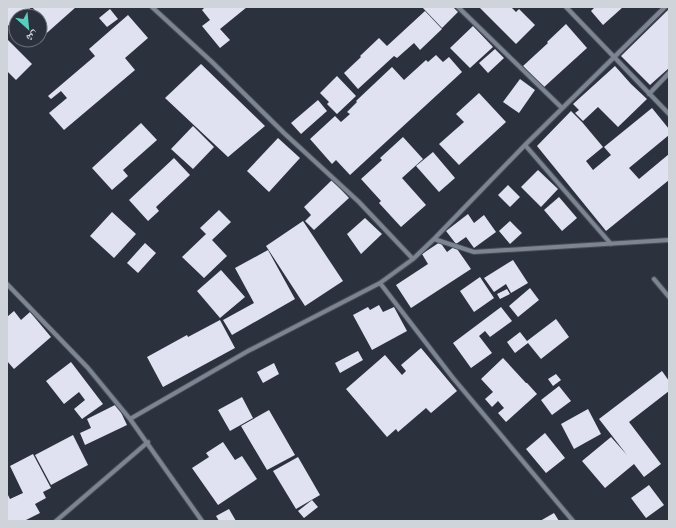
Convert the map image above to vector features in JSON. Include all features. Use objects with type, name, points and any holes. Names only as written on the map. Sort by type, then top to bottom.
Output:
[{"type":"street","points":[[152,7],[212,62],[284,133],[360,202],[413,259]]},
{"type":"street","points":[[458,7],[562,108]]},
{"type":"street","points":[[566,7],[669,114]]},
{"type":"street","points":[[130,419],[248,351],[380,283],[413,259],[562,108],[665,7]]},
{"type":"street","points":[[649,94],[669,72]]},
{"type":"street","points":[[525,145],[611,244]]},
{"type":"street","points":[[434,239],[474,252],[669,240]]},
{"type":"street","points":[[654,278],[669,297]]},
{"type":"street","points":[[380,283],[454,378],[573,521]]},
{"type":"street","points":[[7,284],[88,368],[130,419],[148,442],[202,521]]},
{"type":"street","points":[[56,521],[148,442]]},
{"type":"building","points":[[7,7],[29,8],[8,8],[8,25]]},
{"type":"building","points":[[32,7],[76,7],[48,32],[48,8]]},
{"type":"building","points":[[205,7],[247,7],[220,29],[230,40],[220,48],[202,26],[210,20],[202,10]]},
{"type":"building","points":[[422,7],[453,7],[458,12],[442,28]]},
{"type":"building","points":[[479,7],[511,7],[516,12],[519,9],[535,25],[516,44]]},
{"type":"building","points":[[595,7],[623,7],[603,25],[591,11]]},
{"type":"building","points":[[110,9],[118,19],[107,27],[99,18]]},
{"type":"building","points":[[669,9],[669,68],[650,85],[621,56]]},
{"type":"building","points":[[425,11],[442,29],[420,50],[414,43],[397,58],[394,56],[358,89],[344,73],[379,38],[387,46]]},
{"type":"building","points":[[128,15],[148,38],[125,58],[135,70],[64,130],[49,113],[67,98],[61,91],[51,99],[48,96],[95,56],[89,49]]},
{"type":"building","points":[[566,24],[587,48],[543,88],[523,66]]},
{"type":"building","points":[[473,26],[493,47],[470,68],[450,48]]},
{"type":"building","points":[[7,39],[8,48],[16,48],[32,64],[16,80],[7,71]]},
{"type":"building","points":[[495,49],[504,58],[488,73],[479,63]]},
{"type":"building","points":[[436,55],[443,62],[449,57],[462,72],[350,175],[336,160],[332,164],[310,139],[335,116],[341,122],[350,114],[347,112],[357,102],[356,101],[392,67],[404,80],[426,60],[428,62]]},
{"type":"building","points":[[201,64],[265,126],[228,157],[165,98]]},
{"type":"building","points":[[615,66],[647,99],[618,127],[598,107],[583,121],[575,113],[579,110],[573,104]]},
{"type":"building","points":[[337,76],[356,96],[337,114],[327,104],[329,102],[320,93]]},
{"type":"building","points":[[520,79],[535,90],[519,113],[503,102]]},
{"type":"building","points":[[479,93],[506,122],[459,165],[439,144],[464,122],[456,114]]},
{"type":"building","points":[[318,100],[327,111],[301,134],[291,123]]},
{"type":"building","points":[[652,108],[669,129],[669,135],[629,168],[639,179],[669,154],[669,180],[606,231],[537,146],[571,111],[603,147],[586,161],[593,170],[611,155],[604,147]]},
{"type":"building","points":[[141,123],[157,140],[123,170],[128,176],[112,190],[92,168]]},
{"type":"building","points":[[193,126],[214,147],[193,169],[171,149]]},
{"type":"building","points":[[403,137],[423,159],[402,178],[426,205],[401,227],[379,203],[381,201],[361,179],[382,160],[380,158]]},
{"type":"building","points":[[278,138],[300,158],[269,192],[247,171]]},
{"type":"building","points":[[433,152],[455,178],[439,192],[416,166]]},
{"type":"building","points":[[174,158],[190,175],[156,207],[159,211],[148,221],[129,200]]},
{"type":"building","points":[[538,170],[558,189],[541,207],[521,187]]},
{"type":"building","points":[[332,180],[349,198],[314,230],[305,221],[311,215],[304,207]]},
{"type":"building","points":[[508,185],[520,197],[510,207],[498,195]]},
{"type":"building","points":[[559,197],[577,218],[562,231],[544,210]]},
{"type":"building","points":[[219,210],[231,222],[212,240],[227,256],[204,278],[182,257],[206,234],[200,228]]},
{"type":"building","points":[[112,212],[136,234],[114,258],[90,236]]},
{"type":"building","points":[[468,214],[474,223],[484,215],[496,232],[474,248],[466,237],[456,244],[446,231]]},
{"type":"building","points":[[365,218],[382,234],[361,254],[347,234]]},
{"type":"building","points":[[303,221],[343,281],[305,306],[266,246]]},
{"type":"building","points":[[510,221],[522,233],[510,244],[499,231]]},
{"type":"building","points":[[440,242],[447,252],[455,246],[471,269],[411,308],[396,285],[428,264],[422,254]]},
{"type":"building","points":[[145,243],[156,253],[138,273],[127,263]]},
{"type":"building","points":[[268,250],[295,299],[232,335],[223,320],[254,303],[235,268]]},
{"type":"building","points":[[513,260],[528,283],[511,293],[506,284],[494,292],[484,278]]},
{"type":"building","points":[[221,270],[245,297],[220,318],[197,291]]},
{"type":"building","points":[[480,277],[494,298],[474,312],[460,291]]},
{"type":"building","points":[[530,288],[539,300],[518,317],[509,306]]},
{"type":"building","points":[[507,289],[510,294],[500,299],[497,294]]},
{"type":"building","points":[[379,305],[383,312],[394,307],[407,331],[372,350],[353,315],[368,307],[370,310]]},
{"type":"building","points":[[501,307],[512,321],[490,337],[485,331],[479,336],[492,353],[471,368],[453,343]]},
{"type":"building","points":[[14,311],[21,320],[30,312],[51,337],[14,369],[7,361],[7,317]]},
{"type":"building","points":[[556,319],[569,337],[541,359],[528,343],[515,353],[507,342],[520,332],[527,341]]},
{"type":"building","points":[[220,320],[235,348],[163,387],[147,357],[187,335],[188,337]]},
{"type":"building","points":[[421,348],[457,391],[431,413],[426,408],[398,432],[396,429],[387,437],[346,389],[385,355],[402,375],[406,371],[401,365]]},
{"type":"building","points":[[358,351],[363,360],[340,373],[335,363]]},
{"type":"building","points":[[503,358],[537,394],[506,422],[498,413],[504,408],[498,401],[492,407],[485,399],[493,392],[481,379]]},
{"type":"building","points":[[71,362],[103,404],[82,419],[74,409],[85,400],[79,392],[64,404],[46,381]]},
{"type":"building","points":[[274,363],[279,374],[263,383],[257,372]]},
{"type":"building","points":[[662,371],[669,381],[669,391],[629,422],[661,464],[644,477],[634,464],[605,488],[582,461],[611,437],[627,455],[599,419]]},
{"type":"building","points":[[556,374],[561,380],[553,386],[548,379]]},
{"type":"building","points":[[559,386],[571,401],[552,415],[541,400]]},
{"type":"building","points":[[242,397],[253,418],[230,431],[218,410]]},
{"type":"building","points":[[117,404],[127,425],[85,445],[80,433],[91,428],[87,419]]},
{"type":"building","points":[[588,409],[601,434],[574,449],[561,424]]},
{"type":"building","points":[[269,410],[295,455],[267,470],[241,426]]},
{"type":"building","points":[[545,433],[565,458],[546,473],[526,449]]},
{"type":"building","points":[[73,435],[88,465],[51,485],[35,455]]},
{"type":"building","points":[[223,442],[235,460],[242,456],[257,479],[218,505],[192,468],[209,457],[206,453]]},
{"type":"building","points":[[33,454],[51,488],[43,492],[46,498],[35,504],[40,513],[24,521],[8,521],[7,493],[10,499],[23,493],[10,466]]},
{"type":"building","points":[[298,457],[320,495],[296,509],[273,471]]},
{"type":"building","points":[[649,485],[664,505],[646,518],[631,498]]},
{"type":"building","points":[[312,500],[318,507],[304,518],[298,511]]},
{"type":"building","points":[[229,509],[236,521],[219,521],[216,516]]},
{"type":"building","points":[[554,513],[559,521],[540,521]]}]
